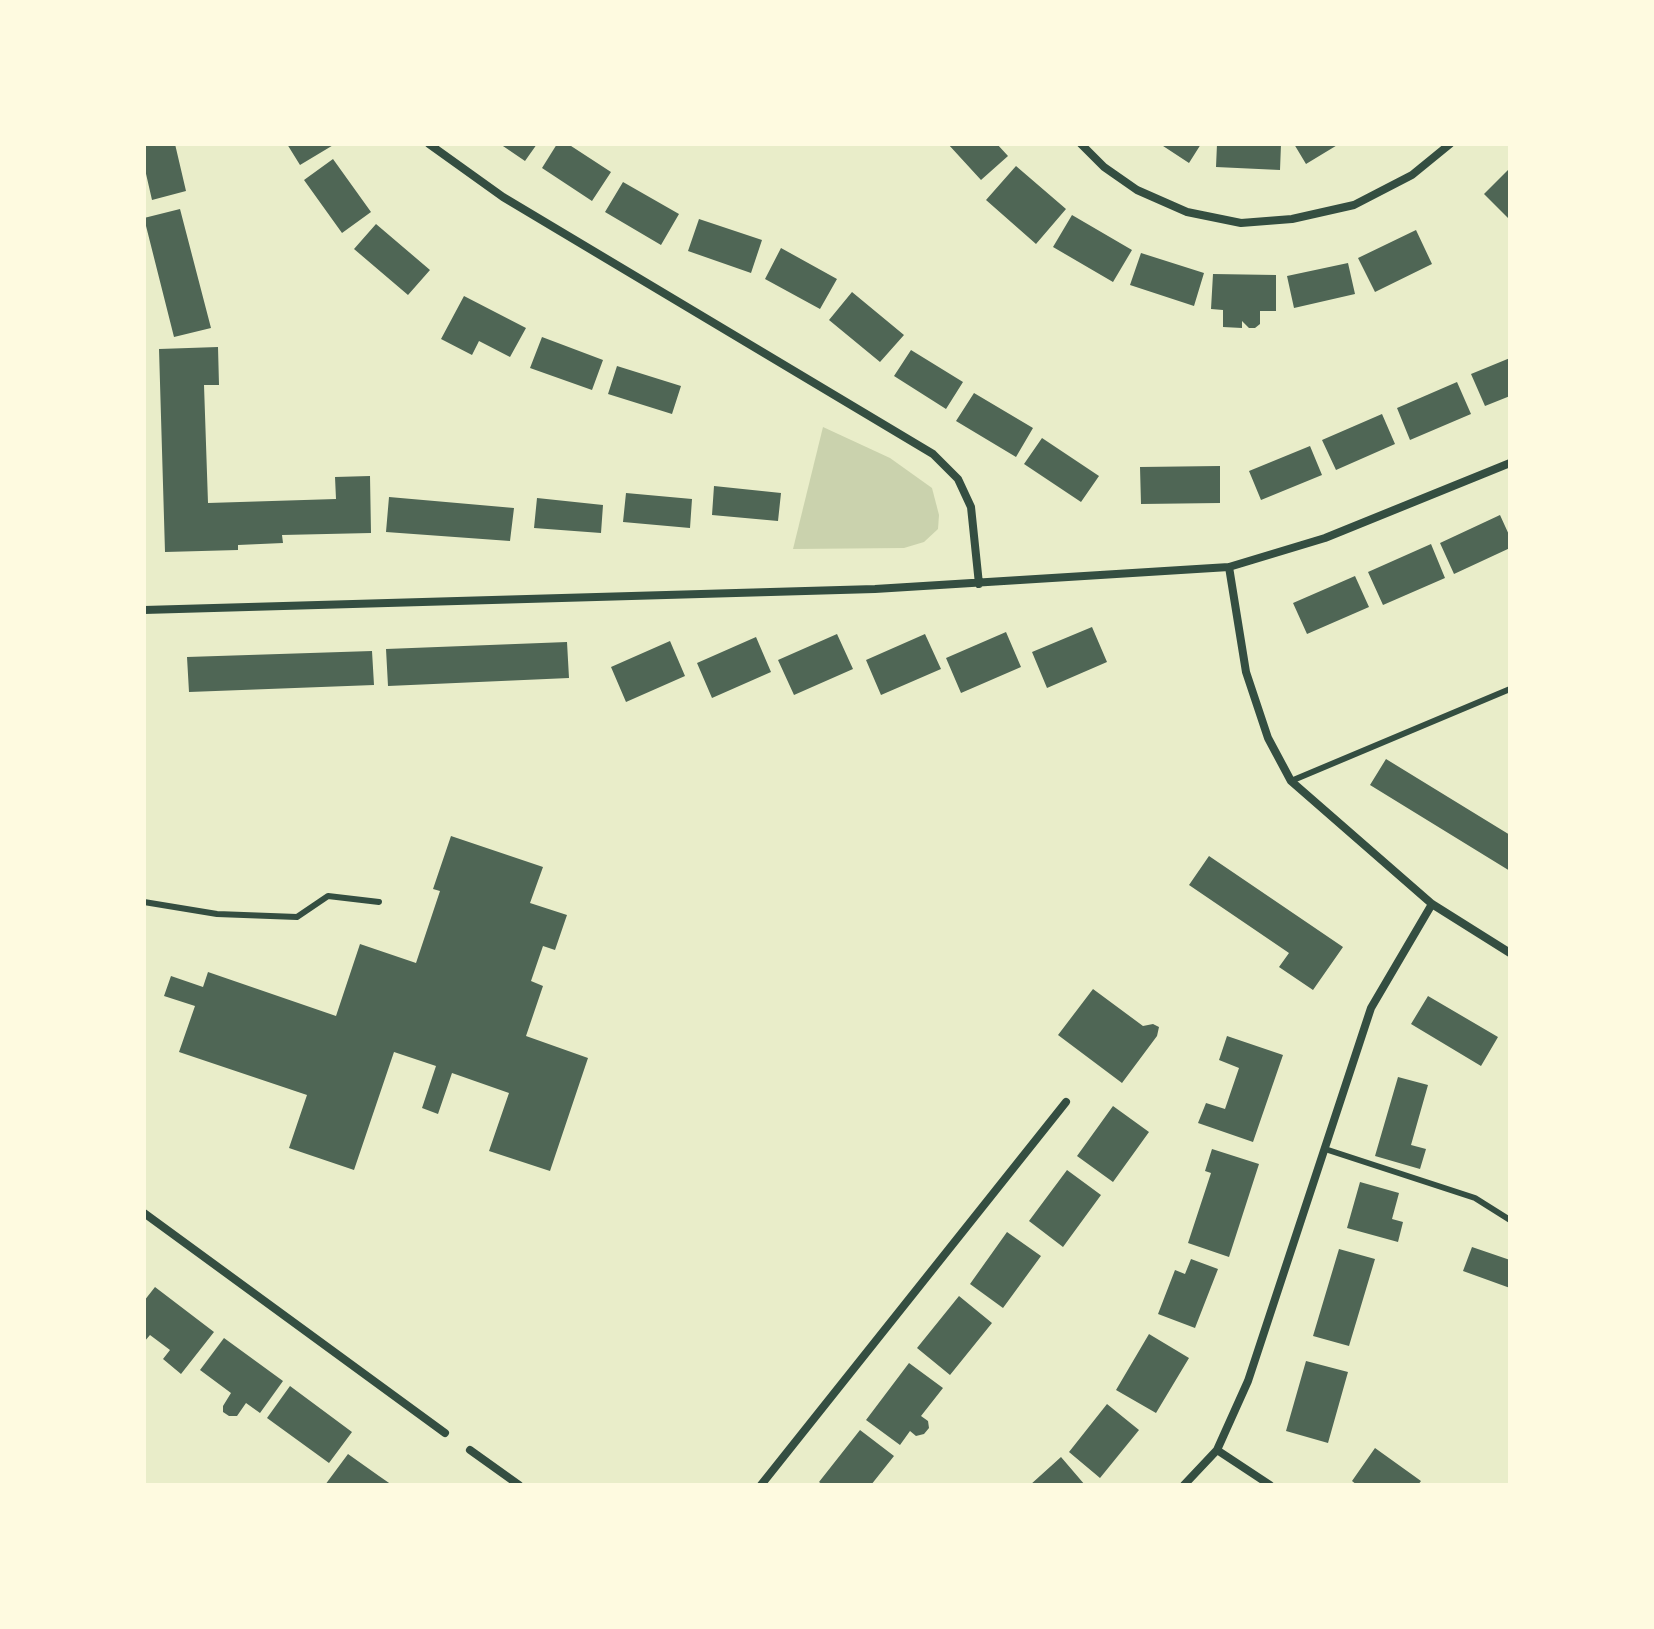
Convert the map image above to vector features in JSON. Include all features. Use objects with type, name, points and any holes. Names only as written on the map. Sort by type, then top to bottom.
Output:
[{"type":"street","points":[[429,144],[503,197],[933,454],[958,479],[971,507],[979,584]]},
{"type":"street","points":[[1081,144],[1104,167],[1137,190],[1187,212],[1241,223],[1292,219],[1354,205],[1412,175],[1450,144]]},
{"type":"street","points":[[144,610],[979,584],[1229,567],[1325,538],[1510,463]]},
{"type":"street","points":[[1229,567],[1246,672],[1268,738],[1291,781],[1432,904],[1510,953]]},
{"type":"street","points":[[1184,1485],[1217,1450],[1248,1381],[1371,1008],[1432,904]]},
{"type":"street","points":[[761,1485],[1066,1102]]},
{"type":"street","points":[[144,1213],[445,1433]]},
{"type":"street","points":[[470,1450],[519,1485]]},
{"type":"street","points":[[1217,1450],[1270,1485]]},
{"type":"lane","points":[[1291,781],[1510,689]]},
{"type":"lane","points":[[144,902],[217,914],[297,917],[328,896],[379,902]]},
{"type":"lane","points":[[1325,1149],[1475,1198],[1510,1220]]},
{"type":"green space","points":[[823,427],[890,458],[932,488],[939,515],[938,529],[924,542],[904,548],[793,549]]},
{"type":"building","points":[[144,144],[175,144],[186,191],[152,200],[144,165]]},
{"type":"building","points":[[287,144],[335,144],[300,165]]},
{"type":"building","points":[[500,144],[537,144],[525,161]]},
{"type":"building","points":[[557,144],[568,144],[611,172],[592,201],[542,168]]},
{"type":"building","points":[[948,144],[997,144],[1008,156],[981,180]]},
{"type":"building","points":[[1160,144],[1201,144],[1189,163]]},
{"type":"building","points":[[1217,144],[1281,144],[1280,170],[1216,167]]},
{"type":"building","points":[[1294,144],[1339,144],[1306,164]]},
{"type":"building","points":[[333,159],[371,212],[342,233],[304,180]]},
{"type":"building","points":[[1016,166],[1066,209],[1036,244],[986,200]]},
{"type":"building","points":[[1510,168],[1510,220],[1484,194]]},
{"type":"building","points":[[623,182],[679,214],[661,245],[605,212]]},
{"type":"building","points":[[180,209],[211,328],[174,337],[144,218]]},
{"type":"building","points":[[1072,215],[1132,250],[1113,282],[1053,247]]},
{"type":"building","points":[[699,219],[762,240],[751,273],[688,251]]},
{"type":"building","points":[[376,224],[430,270],[408,295],[354,249]]},
{"type":"building","points":[[1416,230],[1432,264],[1375,292],[1358,258]]},
{"type":"building","points":[[781,248],[837,279],[820,309],[765,279]]},
{"type":"building","points":[[1141,253],[1204,273],[1194,306],[1130,285]]},
{"type":"building","points":[[1348,263],[1355,294],[1294,308],[1287,276]]},
{"type":"building","points":[[1213,274],[1276,275],[1276,311],[1260,311],[1260,324],[1255,328],[1249,328],[1242,321],[1242,328],[1223,327],[1223,310],[1211,309]]},
{"type":"building","points":[[852,292],[904,335],[880,362],[829,320]]},
{"type":"building","points":[[464,296],[526,328],[510,357],[479,341],[472,355],[441,339]]},
{"type":"building","points":[[542,337],[603,360],[592,390],[530,368]]},
{"type":"building","points":[[218,347],[219,385],[204,385],[208,503],[336,499],[335,477],[370,476],[371,533],[282,535],[283,543],[238,545],[238,550],[165,552],[159,349]]},
{"type":"building","points":[[911,350],[963,382],[946,409],[894,376]]},
{"type":"building","points":[[1510,358],[1510,396],[1485,406],[1471,374]]},
{"type":"building","points":[[617,366],[681,386],[672,414],[608,394]]},
{"type":"building","points":[[1457,382],[1471,414],[1410,440],[1397,408]]},
{"type":"building","points":[[974,393],[1033,428],[1016,457],[956,421]]},
{"type":"building","points":[[1382,414],[1395,444],[1336,470],[1322,440]]},
{"type":"building","points":[[1042,438],[1099,476],[1081,502],[1024,464]]},
{"type":"building","points":[[1310,446],[1322,475],[1261,500],[1249,471]]},
{"type":"building","points":[[1220,466],[1220,503],[1141,504],[1140,467]]},
{"type":"building","points":[[714,486],[781,493],[778,521],[712,515]]},
{"type":"building","points":[[626,493],[692,499],[690,528],[623,522]]},
{"type":"building","points":[[389,497],[514,508],[510,541],[386,532]]},
{"type":"building","points":[[537,498],[603,505],[601,533],[534,528]]},
{"type":"building","points":[[1500,515],[1510,537],[1510,548],[1454,574],[1440,543]]},
{"type":"building","points":[[1431,544],[1445,578],[1383,605],[1368,572]]},
{"type":"building","points":[[1355,576],[1369,607],[1307,634],[1293,603]]},
{"type":"building","points":[[1092,627],[1107,662],[1047,688],[1032,652]]},
{"type":"building","points":[[1006,632],[1021,667],[961,693],[946,658]]},
{"type":"building","points":[[837,634],[853,669],[794,695],[778,660]]},
{"type":"building","points":[[925,634],[941,669],[881,695],[866,660]]},
{"type":"building","points":[[756,637],[771,672],[712,698],[697,663]]},
{"type":"building","points":[[670,641],[685,676],[626,702],[611,667]]},
{"type":"building","points":[[567,642],[569,678],[388,686],[386,649]]},
{"type":"building","points":[[372,651],[374,685],[189,692],[187,657]]},
{"type":"building","points":[[1386,759],[1510,835],[1510,871],[1370,785]]},
{"type":"building","points":[[451,836],[543,867],[530,903],[567,915],[555,950],[543,946],[531,981],[543,986],[526,1036],[588,1058],[550,1171],[489,1151],[509,1093],[452,1073],[438,1114],[422,1108],[436,1066],[394,1052],[354,1170],[289,1148],[307,1095],[179,1052],[195,1006],[164,996],[171,976],[203,987],[208,972],[336,1016],[360,944],[416,963],[440,891],[433,889]]},
{"type":"building","points":[[1209,856],[1343,947],[1313,990],[1279,967],[1289,953],[1189,885]]},
{"type":"building","points":[[1093,989],[1143,1026],[1153,1024],[1159,1027],[1157,1036],[1122,1083],[1058,1035]]},
{"type":"building","points":[[1428,996],[1498,1037],[1481,1066],[1411,1024]]},
{"type":"building","points":[[1227,1036],[1283,1055],[1253,1142],[1198,1123],[1206,1103],[1225,1109],[1239,1068],[1219,1060]]},
{"type":"building","points":[[1398,1077],[1428,1085],[1411,1145],[1426,1149],[1420,1169],[1375,1156]]},
{"type":"building","points":[[1113,1106],[1149,1132],[1113,1182],[1077,1156]]},
{"type":"building","points":[[1212,1149],[1259,1164],[1229,1257],[1188,1243],[1211,1173],[1205,1171]]},
{"type":"building","points":[[1067,1170],[1101,1195],[1063,1247],[1029,1221]]},
{"type":"building","points":[[1360,1182],[1399,1193],[1392,1219],[1403,1222],[1398,1242],[1347,1228]]},
{"type":"building","points":[[1007,1232],[1041,1256],[1003,1308],[970,1284]]},
{"type":"building","points":[[1472,1247],[1510,1260],[1510,1288],[1463,1271]]},
{"type":"building","points":[[1339,1249],[1375,1259],[1349,1346],[1313,1336]]},
{"type":"building","points":[[1191,1259],[1218,1269],[1195,1328],[1158,1314],[1175,1270],[1185,1274]]},
{"type":"building","points":[[155,1287],[214,1332],[181,1374],[163,1359],[170,1350],[150,1335],[144,1342],[144,1301]]},
{"type":"building","points":[[959,1296],[992,1323],[950,1375],[917,1348]]},
{"type":"building","points":[[1149,1334],[1189,1358],[1156,1413],[1116,1390]]},
{"type":"building","points":[[224,1338],[283,1381],[260,1413],[246,1403],[237,1416],[223,1412],[231,1393],[200,1370]]},
{"type":"building","points":[[1306,1361],[1348,1372],[1328,1443],[1286,1431]]},
{"type":"building","points":[[909,1363],[943,1388],[921,1416],[928,1421],[929,1428],[924,1434],[916,1436],[910,1431],[900,1445],[866,1420]]},
{"type":"building","points":[[290,1386],[352,1432],[329,1463],[267,1418]]},
{"type":"building","points":[[1107,1404],[1139,1430],[1100,1478],[1069,1452]]},
{"type":"building","points":[[860,1430],[894,1456],[871,1485],[823,1485],[819,1482]]},
{"type":"building","points":[[1375,1448],[1421,1481],[1418,1485],[1357,1485],[1352,1481]]},
{"type":"building","points":[[348,1454],[379,1476],[392,1485],[325,1485]]},
{"type":"building","points":[[1061,1457],[1085,1485],[1030,1485]]}]
